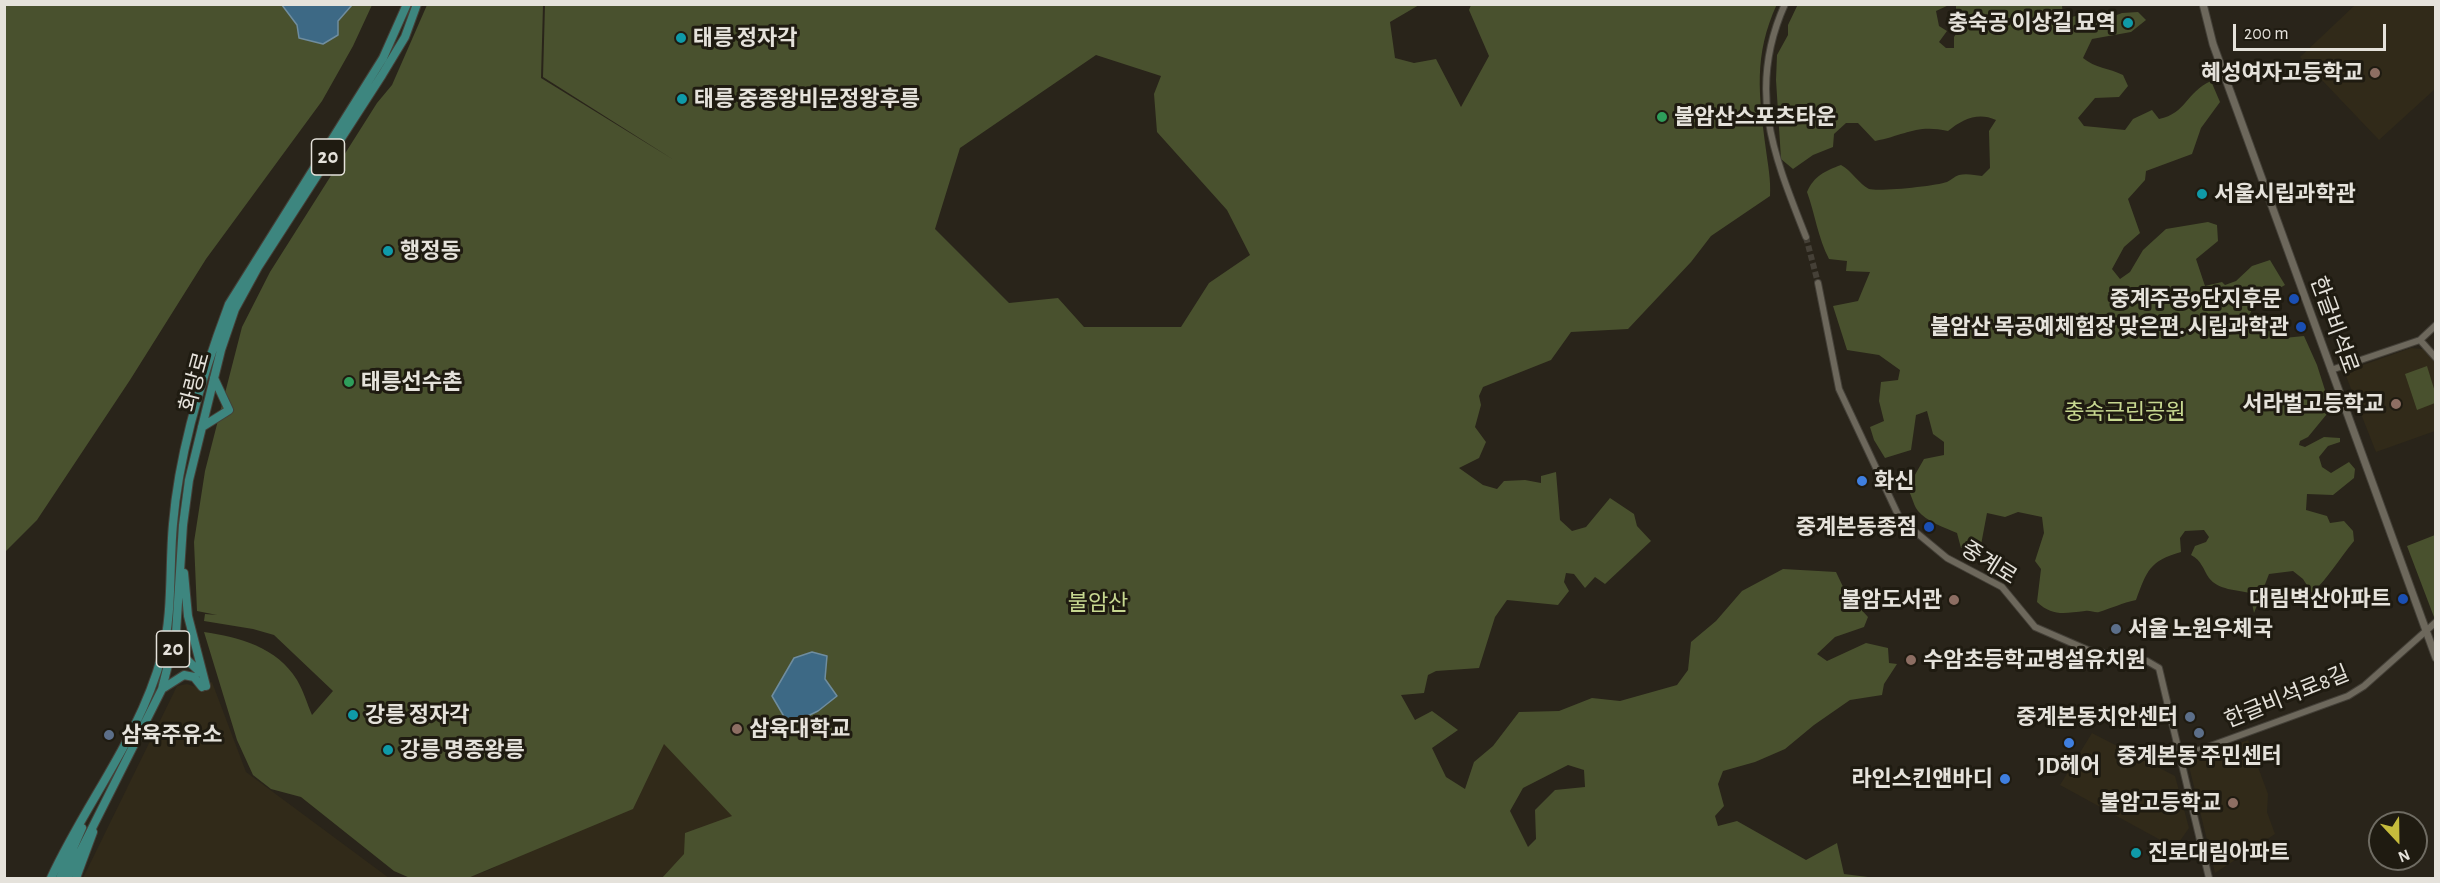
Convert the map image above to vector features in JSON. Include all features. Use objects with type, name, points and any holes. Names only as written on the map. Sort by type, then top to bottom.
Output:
[{"type":"main road","name":"화랑로","points":[[95,799],[130,739],[156,675],[167,632],[175,501],[191,426],[213,347],[229,304],[383,58],[407,4]]},
{"type":"main road","name":"화랑로","points":[[104,803],[162,689],[173,657],[179,606],[185,503],[214,380],[235,309],[258,267],[382,75],[405,36],[417,4]]},
{"type":"main road","name":"한글비석로","points":[[2203,4],[2212,44],[2436,658]]},
{"type":"main road","points":[[202,427],[229,410],[214,380],[209,383],[206,380],[214,352],[213,347]]},
{"type":"main road","points":[[191,426],[196,426],[191,445],[195,454]]},
{"type":"main road","points":[[182,547],[188,616],[204,687]]},
{"type":"main road","points":[[167,632],[173,657]]},
{"type":"main road","points":[[156,675],[173,657]]},
{"type":"main road","points":[[173,657],[194,664],[204,687]]},
{"type":"main road","points":[[162,689],[184,675],[194,678],[204,687]]},
{"type":"main road","name":"20","points":[[51,879],[95,799]]},
{"type":"main road","name":"20","points":[[60,879],[95,799]]},
{"type":"main road","name":"20","points":[[67,879],[104,803]]},
{"type":"main road","name":"20","points":[[76,879],[104,803]]},
{"type":"street","points":[[1785,4],[1767,61],[1764,91],[1774,151],[1806,237]]},
{"type":"street","name":"중계로","points":[[1818,283],[1839,389],[1900,519],[1947,558],[2002,587],[2035,627],[2088,650],[2155,664],[2161,672],[2209,879]]},
{"type":"street","points":[[2331,370],[2420,340],[2436,325]]},
{"type":"street","points":[[2420,340],[2436,358]]},
{"type":"street","name":"한글비석로8길","points":[[2180,757],[2348,696],[2364,686],[2436,622]]},
{"type":"shaded area","name":"혜성여자고등학교","points":[[2432,4],[2436,8],[2435,89],[2379,140],[2300,57],[2355,5]]},
{"type":"shaded area","name":"서라벌고등학교","points":[[2411,348],[2423,349],[2435,362],[2435,431],[2376,452],[2346,376],[2349,370]]},
{"type":"shaded area","name":"삼육대학교","points":[[818,618],[852,705],[704,842],[705,878],[466,878],[489,870],[567,830],[629,753]]},
{"type":"shaded area","points":[[212,682],[246,772],[389,878],[83,878],[177,686],[187,684],[196,687]]},
{"type":"shaded area","points":[[2092,733],[2175,776],[2189,828],[2175,848],[2060,785]]},
{"type":"shaded area","name":"불암고등학교","points":[[2248,740],[2268,794],[2267,812],[2275,834],[2215,873],[2188,762]]},
{"type":"green space","name":"불암산","points":[[1777,4],[1764,41],[1760,76],[1761,111],[1770,178],[1770,196],[1711,236],[1691,262],[1628,329],[1571,332],[1551,360],[1483,387],[1479,396],[1481,405],[1475,427],[1486,442],[1479,458],[1459,468],[1483,485],[1497,489],[1504,481],[1525,480],[1541,483],[1541,476],[1556,472],[1560,520],[1572,531],[1586,527],[1610,498],[1634,514],[1637,526],[1651,541],[1605,584],[1595,577],[1585,588],[1574,574],[1566,573],[1564,582],[1569,591],[1558,605],[1507,600],[1495,617],[1479,668],[1436,671],[1428,675],[1424,693],[1401,695],[1415,720],[1432,711],[1458,730],[1432,748],[1446,777],[1465,789],[1474,762],[1493,746],[1519,712],[1559,711],[1592,698],[1620,701],[1677,685],[1688,670],[1691,642],[1716,621],[1742,591],[1783,569],[1836,572],[1846,593],[1868,617],[1864,627],[1835,637],[1817,654],[1827,661],[1866,643],[1888,648],[1889,663],[1897,664],[1884,684],[1882,695],[1850,700],[1785,749],[1755,762],[1723,771],[1718,784],[1724,806],[1715,816],[1718,826],[1737,821],[1806,860],[1837,843],[1844,874],[1876,878],[662,878],[684,854],[685,833],[732,816],[664,744],[633,809],[468,878],[410,878],[394,871],[301,797],[271,789],[253,775],[237,740],[204,632],[244,641],[279,659],[297,680],[312,715],[333,691],[274,635],[204,621],[205,614],[217,615],[197,611],[194,542],[205,471],[242,327],[270,272],[377,103],[392,85],[427,5],[543,5],[541,78],[674,160],[543,77],[545,5],[1419,5],[1390,22],[1395,58],[1414,63],[1436,59],[1461,107],[1489,56],[1469,10],[1471,5]],"holes":[[[1096,55],[1161,76],[1154,94],[1157,132],[1227,210],[1250,255],[1209,283],[1181,327],[1084,327],[1058,298],[1009,303],[935,229],[960,148]],[[1568,765],[1584,770],[1585,787],[1555,790],[1535,810],[1536,839],[1528,847],[1510,811],[1523,788]]]},
{"type":"green space","name":"충숙근린공원","points":[[1798,4],[1949,5],[1936,11],[1939,26],[1947,31],[1939,42],[1946,48],[1954,48],[1954,37],[1963,23],[1956,11],[1956,5],[2062,5],[2063,19],[2080,15],[2083,28],[2122,13],[2138,12],[2146,20],[2131,32],[2092,39],[2083,58],[2092,64],[2123,75],[2128,86],[2119,97],[2095,98],[2078,118],[2084,126],[2125,130],[2133,119],[2152,110],[2159,119],[2168,116],[2181,108],[2196,91],[2211,81],[2220,102],[2201,128],[2192,154],[2146,171],[2145,180],[2128,199],[2140,233],[2124,247],[2112,269],[2120,279],[2130,272],[2143,250],[2166,229],[2208,222],[2217,225],[2218,241],[2196,259],[2205,286],[2222,282],[2225,285],[2236,281],[2252,266],[2270,260],[2285,285],[2278,289],[2261,289],[2249,316],[2251,325],[2259,328],[2267,326],[2279,315],[2284,338],[2304,336],[2317,365],[2331,409],[2308,437],[2300,441],[2299,445],[2305,447],[2324,437],[2340,438],[2340,442],[2328,446],[2319,457],[2322,467],[2331,473],[2349,462],[2355,469],[2354,478],[2333,495],[2307,494],[2306,510],[2327,516],[2330,523],[2344,521],[2353,531],[2354,541],[2312,593],[2303,579],[2293,571],[2269,574],[2254,613],[2250,593],[2217,585],[2209,578],[2198,560],[2191,555],[2195,546],[2206,542],[2209,537],[2204,530],[2185,531],[2180,538],[2181,552],[2162,559],[2151,568],[2136,600],[2099,612],[2054,612],[2037,602],[2041,569],[2035,561],[2044,533],[2042,517],[2018,512],[2005,517],[1987,513],[1980,550],[1961,548],[1957,533],[1921,515],[1905,485],[1912,480],[1924,459],[1944,455],[1944,442],[1933,434],[1927,411],[1916,415],[1911,450],[1885,458],[1874,440],[1870,427],[1884,421],[1879,401],[1881,382],[1898,380],[1900,370],[1879,355],[1847,350],[1833,306],[1858,301],[1870,272],[1846,271],[1847,261],[1829,259],[1807,192],[1821,175],[1841,165],[1865,187],[1875,190],[1941,184],[1962,174],[1982,176],[1990,168],[1989,131],[1996,120],[1983,117],[1971,118],[1948,131],[1919,130],[1875,141],[1858,123],[1846,123],[1834,134],[1833,147],[1813,155],[1793,169],[1781,159],[1776,80],[1777,55],[1788,35],[1788,25]]},
{"type":"green space","points":[[5,5],[372,5],[353,46],[322,101],[206,259],[130,380],[37,520],[5,552]]},
{"type":"green space","points":[[2427,366],[2435,392],[2435,403],[2417,410],[2405,374]]},
{"type":"green space","points":[[2435,535],[2436,615],[2434,617],[2407,546]]},
{"type":"water","points":[[282,5],[352,5],[338,21],[338,35],[323,44],[299,38],[297,25]]},
{"type":"water","points":[[812,652],[827,656],[825,679],[837,696],[818,711],[789,725],[772,696],[794,658]]},
{"type":"tunnel","points":[[1806,237],[1818,283]]},
{"type":"place","name":"충숙공 이상길 묘역","points":[[2128,23]]},
{"type":"place","name":"태릉 정자각","points":[[681,38]]},
{"type":"place","name":"혜성여자고등학교","points":[[2375,73]]},
{"type":"place","name":"태릉 중종왕비문정왕후릉","points":[[682,99]]},
{"type":"place","name":"불암산스포츠타운","points":[[1662,117]]},
{"type":"place","name":"서울시립과학관","points":[[2202,194]]},
{"type":"place","name":"행정동","points":[[388,251]]},
{"type":"place","name":"중계주공9단지후문","points":[[2294,299]]},
{"type":"place","name":"불암산 목공예체험장 맞은편. 시립과학관","points":[[2301,327]]},
{"type":"place","name":"태릉선수촌","points":[[349,382]]},
{"type":"place","name":"서라벌고등학교","points":[[2396,404]]},
{"type":"place","name":"화신","points":[[1862,481]]},
{"type":"place","name":"중계본동종점","points":[[1929,527]]},
{"type":"place","name":"대림벽산아파트","points":[[2403,599]]},
{"type":"place","name":"불암도서관","points":[[1954,600]]},
{"type":"place","name":"서울 노원우체국","points":[[2116,629]]},
{"type":"place","name":"수암초등학교병설유치원","points":[[1911,660]]},
{"type":"place","name":"강릉 정자각","points":[[353,715]]},
{"type":"place","name":"중계본동치안센터","points":[[2190,717]]},
{"type":"place","name":"삼육대학교","points":[[737,729]]},
{"type":"place","name":"중계본동 주민센터","points":[[2199,733]]},
{"type":"place","name":"삼육주유소","points":[[109,735]]},
{"type":"place","name":"JD헤어","points":[[2069,743]]},
{"type":"place","name":"강릉 명종왕릉","points":[[388,750]]},
{"type":"place","name":"라인스킨앤바디","points":[[2005,779]]},
{"type":"place","name":"불암고등학교","points":[[2233,803]]},
{"type":"place","name":"진로대림아파트","points":[[2136,853]]}]
